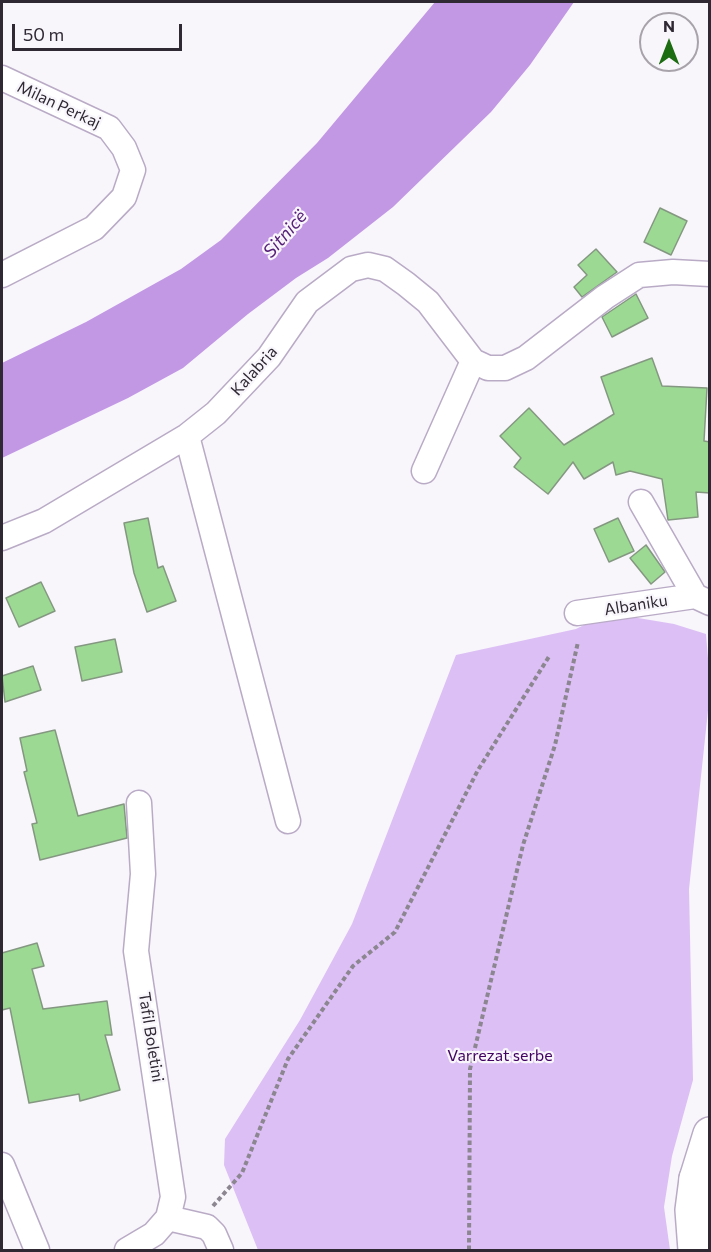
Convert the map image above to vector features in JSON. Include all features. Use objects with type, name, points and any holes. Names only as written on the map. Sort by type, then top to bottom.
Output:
[{"type":"main road","points":[[695,1251],[692,1210],[710,1134]]},
{"type":"street","name":"Milan Perkaj","points":[[2,78],[109,128],[124,148],[133,170],[124,197],[94,228],[2,275]]},
{"type":"street","name":"Kalabria","points":[[2,538],[44,522],[187,436],[216,413],[269,357],[307,302],[351,269],[368,265],[385,269],[406,284],[428,302],[473,361]]},
{"type":"street","points":[[424,471],[473,361],[488,368],[505,368],[526,358],[605,297],[639,275],[673,272],[710,274]]},
{"type":"street","points":[[187,436],[288,821]]},
{"type":"street","name":"Albaniku","points":[[577,613],[702,600],[640,502]]},
{"type":"street","name":"Tafil Boletini","points":[[139,803],[143,874],[136,951],[173,1197],[168,1218]]},
{"type":"street","points":[[2,1165],[37,1251]]},
{"type":"street","points":[[127,1251],[154,1234],[168,1218],[207,1227],[214,1234],[220,1251]]},
{"type":"path","points":[[469,1251],[470,1069],[523,845],[555,745],[578,642]]},
{"type":"path","points":[[196,1224],[242,1173],[288,1059],[353,966],[395,932],[440,849],[478,770],[550,655]]},
{"type":"green space","name":"Varrezat serbe","points":[[608,613],[674,624],[706,634],[709,701],[689,889],[693,1080],[672,1156],[664,1207],[670,1250],[258,1250],[224,1165],[225,1139],[300,1020],[352,924],[456,655],[576,629]]},
{"type":"water","name":"Sitnicë","points":[[435,2],[574,2],[530,65],[491,112],[393,207],[328,258],[296,278],[248,314],[183,368],[128,398],[2,458],[2,363],[86,322],[181,269],[221,240],[317,143]]},
{"type":"building","points":[[660,208],[687,221],[671,255],[644,242]]},
{"type":"building","points":[[596,249],[617,272],[582,297],[574,287],[587,275],[578,265]]},
{"type":"building","points":[[636,294],[648,318],[612,337],[602,317]]},
{"type":"building","points":[[652,358],[662,386],[707,388],[704,441],[710,442],[710,493],[696,492],[698,517],[668,520],[662,479],[630,471],[616,475],[613,462],[584,479],[573,462],[548,494],[514,467],[521,458],[500,436],[529,408],[564,445],[614,414],[601,377]]},
{"type":"building","points":[[148,518],[158,568],[163,566],[176,601],[147,612],[134,573],[124,523]]},
{"type":"building","points":[[618,518],[634,551],[609,562],[594,529]]},
{"type":"building","points":[[646,545],[665,572],[651,584],[630,558]]},
{"type":"building","points":[[41,582],[55,611],[19,627],[6,598]]},
{"type":"building","points":[[115,639],[122,672],[82,681],[75,647]]},
{"type":"building","points":[[33,666],[41,690],[5,702],[2,676]]},
{"type":"building","points":[[55,730],[78,816],[124,804],[127,838],[40,860],[32,824],[37,823],[24,772],[27,771],[20,738]]},
{"type":"building","points":[[37,943],[44,966],[32,969],[43,1009],[107,1001],[112,1035],[105,1035],[120,1090],[80,1101],[79,1094],[29,1103],[10,1008],[2,1010],[2,953]]}]
